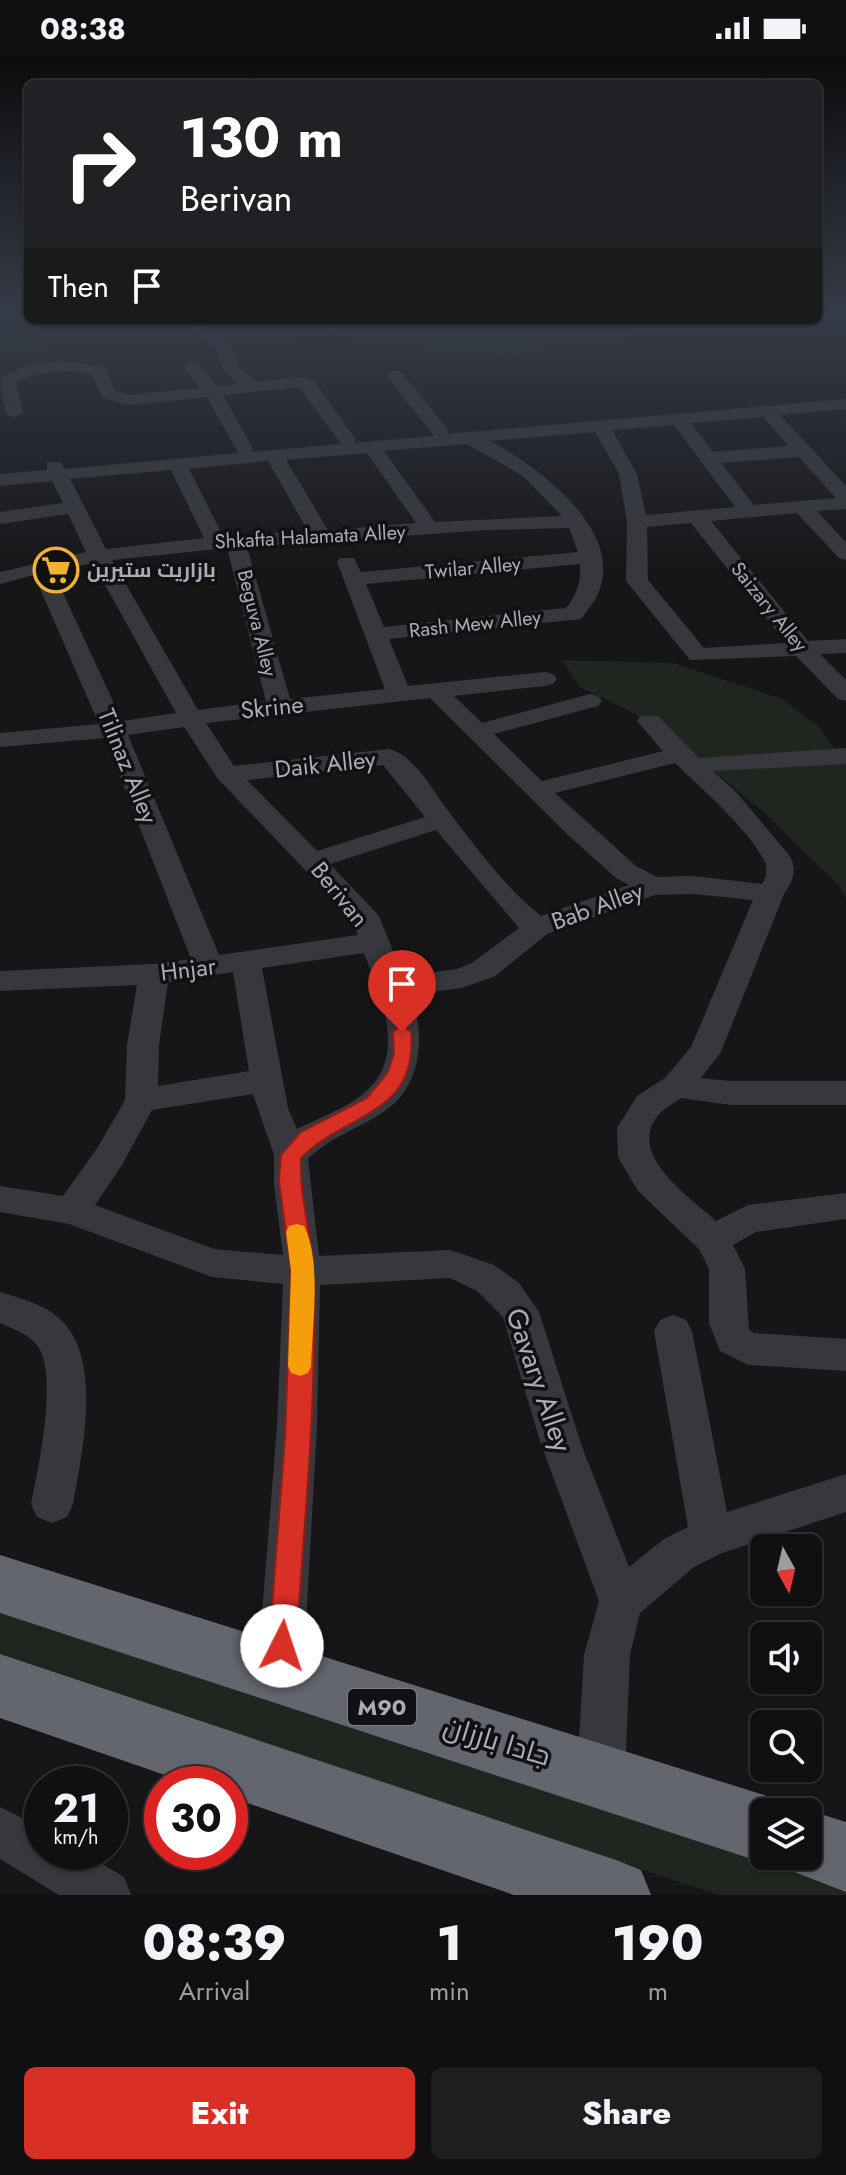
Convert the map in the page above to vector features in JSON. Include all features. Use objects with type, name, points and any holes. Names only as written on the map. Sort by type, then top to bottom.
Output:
[{"type":"highway","name":"جادا بارزان","points":[[0,1584],[280,1676],[601,1773],[750,1824]]},
{"type":"highway","points":[[0,1686],[616,1895]]},
{"type":"highway","points":[[822,1849],[846,1857]]},
{"type":"street","points":[[11,398],[14,413]]},
{"type":"street","points":[[116,398],[149,398]]},
{"type":"street","points":[[216,398],[244,449]]},
{"type":"street","points":[[317,398],[347,440]]},
{"type":"street","points":[[413,398],[441,432]]},
{"type":"street","points":[[0,480],[56,470],[244,449],[837,398]]},
{"type":"street","points":[[0,470],[177,464],[846,404]]},
{"type":"street","points":[[768,412],[846,501]]},
{"type":"street","points":[[679,419],[749,512]]},
{"type":"street","points":[[601,426],[628,474],[637,522],[637,581],[698,655],[804,651],[846,646]]},
{"type":"street","points":[[470,438],[532,473],[553,492],[575,522],[591,557]]},
{"type":"street","points":[[372,447],[430,529]]},
{"type":"street","points":[[708,458],[803,451]]},
{"type":"street","points":[[274,456],[354,579],[399,694]]},
{"type":"street","name":"Beguva Alley","points":[[177,464],[225,541],[253,601],[260,643],[280,706]]},
{"type":"street","name":"Berivan","points":[[56,470],[99,556],[190,717],[227,774],[365,916],[401,1010],[404,1053],[398,1075],[374,1103],[309,1138],[291,1155]]},
{"type":"street","points":[[637,522],[846,501]]},
{"type":"street","points":[[0,518],[74,507]]},
{"type":"street","points":[[802,507],[846,554]]},
{"type":"street","name":"Saizary Alley","points":[[697,517],[804,651],[846,694]]},
{"type":"street","name":"Shkafta Halamata Alley","points":[[6,576],[99,556],[225,541],[490,523],[575,522]]},
{"type":"street","points":[[0,553],[6,576]]},
{"type":"street","name":"Twilar Alley","points":[[354,579],[591,557]]},
{"type":"street","name":"Rash Mew Alley","points":[[376,634],[573,614],[589,590],[591,557]]},
{"type":"street","name":"Tilinaz Alley","points":[[41,567],[114,730],[209,968]]},
{"type":"street","name":"Skrine","points":[[0,740],[114,730],[280,706],[545,679]]},
{"type":"street","points":[[436,691],[626,872],[652,886]]},
{"type":"street","points":[[479,731],[590,701]]},
{"type":"street","points":[[649,721],[686,761],[727,798],[779,861],[780,879],[770,893],[705,1052],[676,1086],[649,1104],[634,1128],[635,1157],[650,1182],[713,1240],[727,1269],[728,1323],[733,1340],[748,1349],[846,1355]]},
{"type":"street","points":[[537,790],[686,761],[705,764],[846,756]]},
{"type":"street","name":"Daik Alley","points":[[227,774],[389,757],[402,768],[520,914],[537,928]]},
{"type":"street","points":[[313,861],[441,820]]},
{"type":"street","name":"Bab Alley","points":[[392,988],[461,978],[483,970],[537,928],[652,886],[694,885],[770,893]]},
{"type":"street","name":"Hnjar","points":[[0,981],[154,974],[375,942]]},
{"type":"street","points":[[246,962],[272,1108],[291,1155],[289,1181],[302,1271],[297,1438],[280,1676]]},
{"type":"street","points":[[72,1211],[110,1156],[141,1100],[143,1045],[154,974]]},
{"type":"street","points":[[141,1100],[267,1080]]},
{"type":"street","points":[[676,1086],[731,1093],[846,1093]]},
{"type":"street","name":"Gavary Alley","points":[[0,1199],[72,1211],[212,1263],[302,1271],[450,1264],[493,1280],[509,1295],[520,1312],[561,1444],[621,1601]]},
{"type":"street","points":[[713,1240],[748,1219],[846,1206]]},
{"type":"street","points":[[0,1307],[51,1333],[63,1357],[65,1434],[52,1504]]},
{"type":"street","points":[[673,1331],[711,1537]]},
{"type":"street","points":[[601,1773],[607,1655],[621,1601],[679,1553],[711,1537],[846,1493]]},
{"type":"street","points":[[0,1831],[106,1895]]},
{"type":"shaded area","points":[[562,660],[673,663],[782,699],[818,726],[846,764],[846,899],[839,886],[767,815],[660,726],[580,687]]},
{"type":"shaded area","points":[[0,1613],[750,1853],[750,1870],[802,1870],[846,1884],[846,1895],[719,1895],[0,1655]]},
{"type":"slow traffic","points":[[297,1232],[302,1271],[300,1366]]},
{"type":"place","name":"بازاريت ستيرين","points":[[56,570]]},
{"type":"route","points":[[282,1646],[297,1438],[302,1271],[289,1181],[291,1155],[309,1138],[374,1103],[398,1075],[404,1053],[402,1032]]}]
